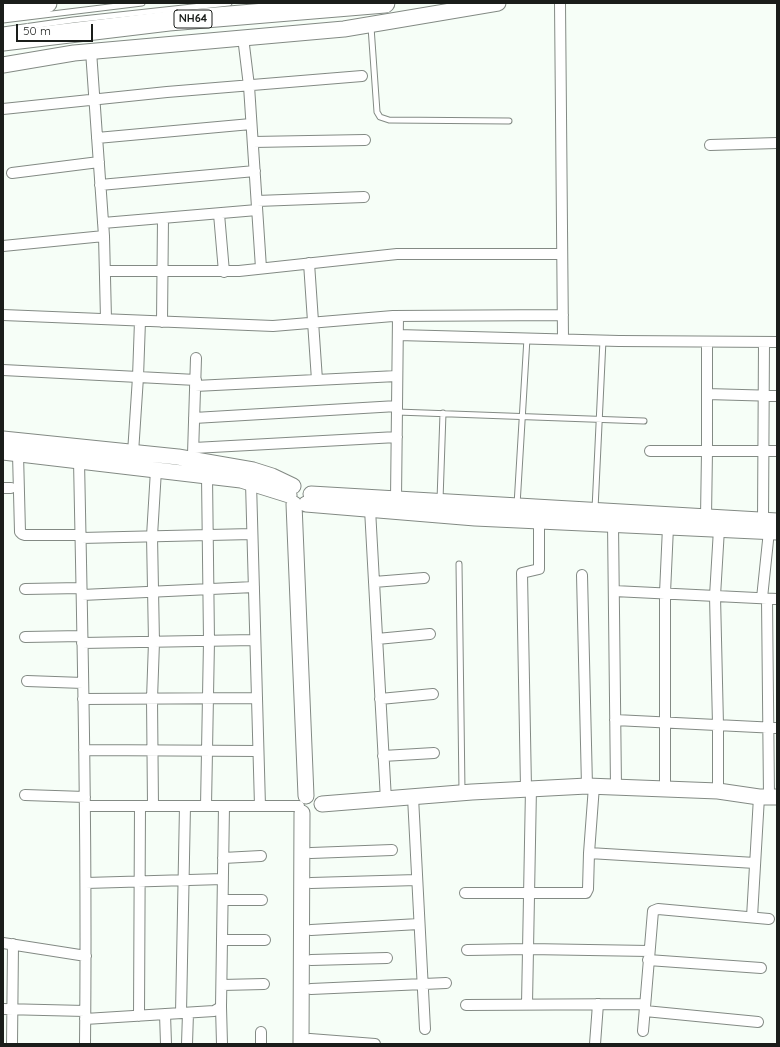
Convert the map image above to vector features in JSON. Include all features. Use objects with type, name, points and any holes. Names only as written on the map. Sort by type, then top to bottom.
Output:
[{"type":"highway","points":[[3,9],[47,3]]},
{"type":"highway","name":"NH64","points":[[3,41],[168,21],[385,3]]},
{"type":"street","points":[[3,64],[90,51],[344,29],[498,3]]},
{"type":"street","points":[[560,3],[563,339]]},
{"type":"street","points":[[243,37],[252,124],[261,268]]},
{"type":"street","points":[[90,51],[104,236],[106,319]]},
{"type":"street","points":[[3,109],[167,92],[362,76]]},
{"type":"street","points":[[97,138],[252,124]]},
{"type":"street","points":[[253,142],[365,140]]},
{"type":"street","points":[[710,145],[777,143]]},
{"type":"street","points":[[12,173],[99,162]]},
{"type":"street","points":[[100,185],[255,171]]},
{"type":"street","points":[[103,222],[219,214],[257,205],[364,197]]},
{"type":"street","points":[[219,214],[224,272]]},
{"type":"street","points":[[162,218],[164,271],[162,322]]},
{"type":"street","points":[[3,246],[104,236]]},
{"type":"street","points":[[105,271],[224,272],[397,254],[562,254]]},
{"type":"street","points":[[309,263],[317,380]]},
{"type":"street","points":[[3,315],[273,326],[398,316],[563,315]]},
{"type":"street","points":[[396,499],[398,316]]},
{"type":"street","points":[[133,453],[140,321]]},
{"type":"street","points":[[398,335],[707,342],[777,342]]},
{"type":"street","points":[[706,517],[708,451],[707,342]]},
{"type":"street","points":[[752,917],[755,863],[768,797],[773,728],[769,599],[771,526],[764,451],[764,342]]},
{"type":"street","points":[[194,454],[196,358]]},
{"type":"street","points":[[3,370],[138,377],[196,383],[317,380],[397,376]]},
{"type":"street","points":[[707,394],[777,396]]},
{"type":"street","points":[[194,418],[397,409]]},
{"type":"street","points":[[3,439],[133,453],[194,454],[397,437]]},
{"type":"street","points":[[650,451],[777,450]]},
{"type":"street","points":[[3,452],[207,476],[251,483],[299,498],[370,509],[474,518],[595,510],[706,517],[771,526]]},
{"type":"street","points":[[18,454],[20,532],[22,534],[81,536],[252,534]]},
{"type":"street","points":[[194,454],[272,476],[299,498],[396,499],[516,506],[539,514],[613,524],[719,529],[771,526]]},
{"type":"street","points":[[79,461],[86,883],[85,1044]]},
{"type":"street","points":[[153,806],[152,699],[154,642],[152,536],[156,470]]},
{"type":"street","points":[[206,806],[209,641],[207,476]]},
{"type":"street","points":[[251,483],[260,806]]},
{"type":"street","points":[[299,498],[311,853],[311,989],[307,1042]]},
{"type":"street","points":[[370,509],[386,800]]},
{"type":"street","points":[[527,1004],[530,893],[529,788],[522,573],[540,569],[539,514]]},
{"type":"street","points":[[613,524],[616,787]]},
{"type":"street","points":[[665,788],[666,593],[668,526]]},
{"type":"street","points":[[718,792],[715,596],[719,529]]},
{"type":"street","points":[[465,893],[586,893],[588,889],[590,786],[582,575]]},
{"type":"street","points":[[374,582],[424,578]]},
{"type":"street","points":[[25,590],[153,591],[254,587]]},
{"type":"street","points":[[614,591],[769,599]]},
{"type":"street","points":[[377,640],[430,634]]},
{"type":"street","points":[[24,637],[154,642],[255,640]]},
{"type":"street","points":[[27,681],[83,683]]},
{"type":"street","points":[[380,699],[433,694]]},
{"type":"street","points":[[83,699],[257,698]]},
{"type":"street","points":[[615,720],[773,728]]},
{"type":"street","points":[[84,750],[258,751]]},
{"type":"street","points":[[383,756],[434,753]]},
{"type":"street","points":[[25,795],[140,806],[309,805],[386,800],[462,792],[590,786],[665,788],[768,797]]},
{"type":"street","points":[[413,797],[425,1029]]},
{"type":"street","points":[[307,1042],[309,805]]},
{"type":"street","points":[[139,1016],[140,806]]},
{"type":"street","points":[[185,806],[185,1013],[187,1044]]},
{"type":"street","points":[[222,1044],[221,1007],[224,806]]},
{"type":"street","points":[[311,853],[392,850]]},
{"type":"street","points":[[589,853],[755,863]]},
{"type":"street","points":[[223,858],[261,856]]},
{"type":"street","points":[[86,883],[223,879]]},
{"type":"street","points":[[311,883],[417,880]]},
{"type":"street","points":[[223,900],[262,900]]},
{"type":"street","points":[[644,1031],[652,913],[655,909],[768,919]]},
{"type":"street","points":[[311,930],[419,924]]},
{"type":"street","points":[[222,940],[265,940]]},
{"type":"street","points":[[12,1044],[8,1009],[8,943],[86,956]]},
{"type":"street","points":[[467,950],[529,949],[649,955],[761,968]]},
{"type":"street","points":[[311,960],[387,958]]},
{"type":"street","points":[[311,989],[446,983]]},
{"type":"street","points":[[222,985],[264,984]]},
{"type":"street","points":[[595,1044],[598,1004]]},
{"type":"street","points":[[466,1005],[598,1004],[645,1008],[758,1022]]},
{"type":"street","points":[[8,1009],[85,1015],[139,1016],[214,1011],[221,1007]]},
{"type":"street","points":[[165,1014],[166,1044]]},
{"type":"street","points":[[261,1032],[261,1044]]},
{"type":"street","points":[[307,1042],[375,1044]]},
{"type":"lane","points":[[3,20],[142,3]]},
{"type":"lane","points":[[3,30],[73,20],[229,3]]},
{"type":"lane","points":[[371,24],[377,112],[380,117],[389,120],[509,121]]},
{"type":"lane","points":[[516,506],[526,338]]},
{"type":"lane","points":[[595,510],[603,340]]},
{"type":"lane","points":[[397,409],[443,413],[644,421]]},
{"type":"lane","points":[[440,501],[443,413]]},
{"type":"lane","points":[[459,564],[462,792]]}]
